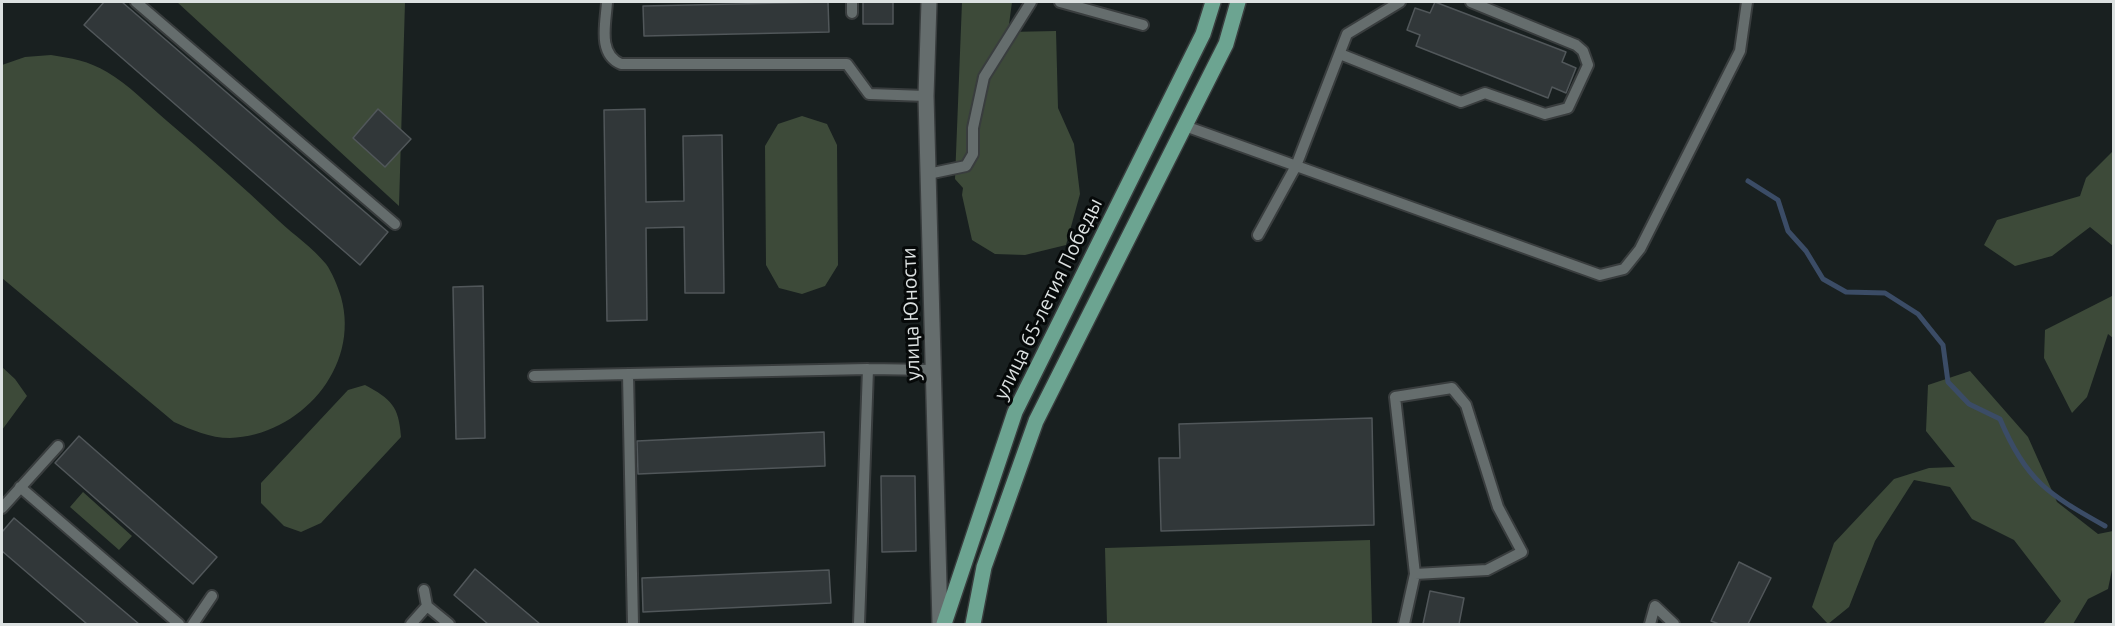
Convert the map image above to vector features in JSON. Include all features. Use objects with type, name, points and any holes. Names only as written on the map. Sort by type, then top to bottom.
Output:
[{"type":"main road","name":"улица 65-летия Победы","points":[[942,624],[1015,412],[1203,34],[1213,2]]},
{"type":"main road","points":[[973,624],[984,567],[1035,421],[1226,44],[1238,2]]},
{"type":"street","name":"улица Юности","points":[[929,2],[926,96],[942,624]]},
{"type":"lane","points":[[136,2],[395,224]]},
{"type":"lane","points":[[607,2],[605,47],[610,57],[621,64],[847,63],[869,94],[926,96]]},
{"type":"lane","points":[[852,2],[852,13]]},
{"type":"lane","points":[[928,174],[966,166],[973,154],[973,128],[984,77],[1031,2]]},
{"type":"lane","points":[[1060,2],[1143,25]]},
{"type":"lane","points":[[1258,235],[1296,166],[1347,34],[1400,2]]},
{"type":"lane","points":[[1340,54],[1461,102],[1485,93],[1545,114],[1568,108],[1588,65],[1583,51],[1471,2]]},
{"type":"lane","points":[[1185,126],[1599,275],[1624,269],[1640,249],[1740,51],[1747,3],[1735,2]]},
{"type":"lane","points":[[534,376],[868,369],[934,370]]},
{"type":"lane","points":[[859,624],[868,369]]},
{"type":"lane","points":[[628,374],[633,624]]},
{"type":"lane","points":[[1404,624],[1415,574],[1395,398],[1452,388],[1466,405],[1498,507],[1521,552],[1487,570],[1415,574]]},
{"type":"lane","points":[[2,508],[57,446]]},
{"type":"lane","points":[[20,487],[179,624]]},
{"type":"lane","points":[[424,590],[427,606],[449,624]]},
{"type":"lane","points":[[194,624],[212,596]]},
{"type":"lane","points":[[411,624],[427,606]]},
{"type":"lane","points":[[1650,624],[1655,606],[1674,624]]},
{"type":"green space","points":[[177,2],[405,2],[399,206]]},
{"type":"green space","points":[[962,2],[1012,2],[1008,32],[1056,31],[1058,108],[1074,144],[1080,194],[1066,245],[1025,255],[995,254],[972,240],[962,195],[963,188],[955,179]]},
{"type":"green space","points":[[51,55],[93,65],[123,82],[326,264],[341,297],[345,323],[342,349],[333,372],[319,393],[301,411],[279,425],[255,434],[223,438],[194,431],[174,422],[2,278],[2,65],[25,57]]},
{"type":"green space","points":[[802,116],[827,124],[837,145],[838,265],[825,286],[802,294],[779,288],[766,265],[765,146],[778,124]]},
{"type":"green space","points":[[2113,151],[2113,246],[2090,227],[2052,256],[2015,266],[1984,245],[1997,220],[2080,196],[2086,178]]},
{"type":"green space","points":[[2113,293],[2113,338],[2108,334],[2087,397],[2072,413],[2044,358],[2045,330],[2112,296]]},
{"type":"green space","points":[[2,367],[15,379],[27,396],[2,430]]},
{"type":"green space","points":[[1970,371],[2028,437],[2057,502],[2098,534],[2113,531],[2113,565],[2108,589],[2088,599],[2073,624],[2043,624],[2061,601],[2014,540],[1972,519],[1950,487],[1914,480],[1875,541],[1849,607],[1828,624],[1812,607],[1834,543],[1894,479],[1929,468],[1955,467],[1926,431],[1928,385]]},
{"type":"green space","points":[[365,385],[387,399],[392,405],[398,418],[401,437],[321,523],[301,532],[284,526],[261,503],[261,483],[348,390]]},
{"type":"green space","points":[[83,492],[132,536],[119,550],[70,507]]},
{"type":"green space","points":[[1370,540],[1372,624],[1107,624],[1105,548]]},
{"type":"building","points":[[104,2],[122,2],[388,232],[360,265],[84,25]]},
{"type":"building","points":[[828,2],[829,32],[644,36],[643,6]]},
{"type":"building","points":[[863,2],[893,2],[893,24],[863,24]]},
{"type":"building","points":[[1435,2],[1566,52],[1562,62],[1576,68],[1566,93],[1552,87],[1548,98],[1416,46],[1420,35],[1407,30],[1415,8],[1430,13]]},
{"type":"building","points":[[378,109],[411,139],[385,167],[353,138]]},
{"type":"building","points":[[645,109],[646,202],[684,201],[683,136],[722,135],[724,293],[685,293],[684,227],[646,228],[647,320],[607,321],[604,110]]},
{"type":"building","points":[[483,286],[485,438],[456,439],[453,287]]},
{"type":"building","points":[[1372,418],[1374,525],[1161,531],[1159,458],[1180,458],[1179,424]]},
{"type":"building","points":[[824,432],[825,466],[638,474],[637,441]]},
{"type":"building","points":[[79,436],[217,557],[193,584],[55,463]]},
{"type":"building","points":[[881,476],[915,476],[916,551],[882,552]]},
{"type":"building","points":[[14,518],[139,624],[87,624],[2,551],[2,532]]},
{"type":"building","points":[[1739,562],[1771,578],[1748,624],[1719,624],[1711,621]]},
{"type":"building","points":[[475,569],[540,624],[488,624],[454,595]]},
{"type":"building","points":[[829,570],[831,603],[643,612],[642,578]]},
{"type":"building","points":[[1430,591],[1464,598],[1459,624],[1423,624]]},
{"type":"waterway","points":[[1748,181],[1778,200],[1788,231],[1806,251],[1823,279],[1846,292],[1885,293],[1918,314],[1943,345],[1948,382],[1969,404],[2000,419],[2019,457],[2041,484],[2068,505],[2105,526]]}]
